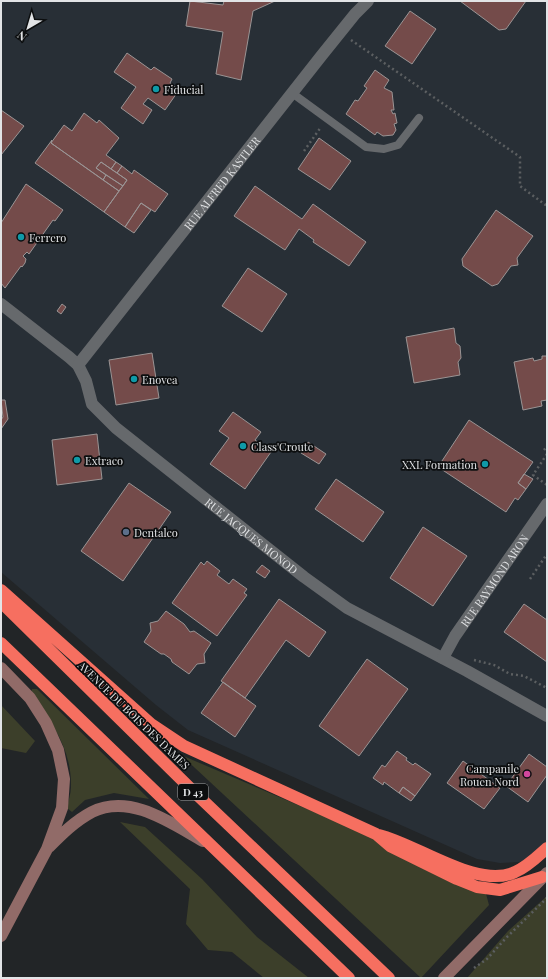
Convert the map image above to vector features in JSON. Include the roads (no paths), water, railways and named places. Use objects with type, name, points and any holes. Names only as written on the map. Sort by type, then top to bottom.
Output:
[{"type":"highway","points":[[1,590],[151,724],[184,746],[376,834],[395,839],[475,874],[504,876],[515,873],[547,848]]},
{"type":"highway","name":"AVENUE DU BOIS DES DAMES","points":[[1,602],[191,789],[389,978]]},
{"type":"highway","name":"D 43","points":[[1,643],[207,843],[349,978]]},
{"type":"highway","points":[[376,834],[390,846],[457,879],[477,887],[500,890],[544,875]]},
{"type":"main road","points":[[1,668],[30,698],[46,723],[58,750],[64,779],[62,808],[47,849],[1,936]]},
{"type":"main road","points":[[47,849],[75,823],[93,812],[118,806],[156,814],[207,843]]},
{"type":"main road","points":[[444,978],[544,875]]},
{"type":"street","name":"RUE ALFRED KASTLER","points":[[78,366],[340,32],[368,1]]},
{"type":"street","name":"RUE JACQUES MONOD","points":[[1,304],[70,357],[78,366],[86,380],[88,394],[92,404],[116,428],[304,577],[348,608],[443,658],[547,716]]},
{"type":"street","name":"RUE RAYMOND ARON","points":[[443,658],[452,640],[547,504]]},
{"type":"lane","points":[[292,94],[366,147],[384,149],[398,145],[419,118]]},
{"type":"place","name":"Fiducial","points":[[156,89]]},
{"type":"place","name":"Ferrero","points":[[21,237]]},
{"type":"place","name":"Enovea","points":[[134,379]]},
{"type":"place","name":"Class'Croute","points":[[243,446]]},
{"type":"place","name":"Extraco","points":[[77,460]]},
{"type":"place","name":"XXL Formation","points":[[485,464]]},
{"type":"place","name":"Dentalco","points":[[126,532]]},
{"type":"place","name":"Campanile Rouen Nord","points":[[527,774]]}]
